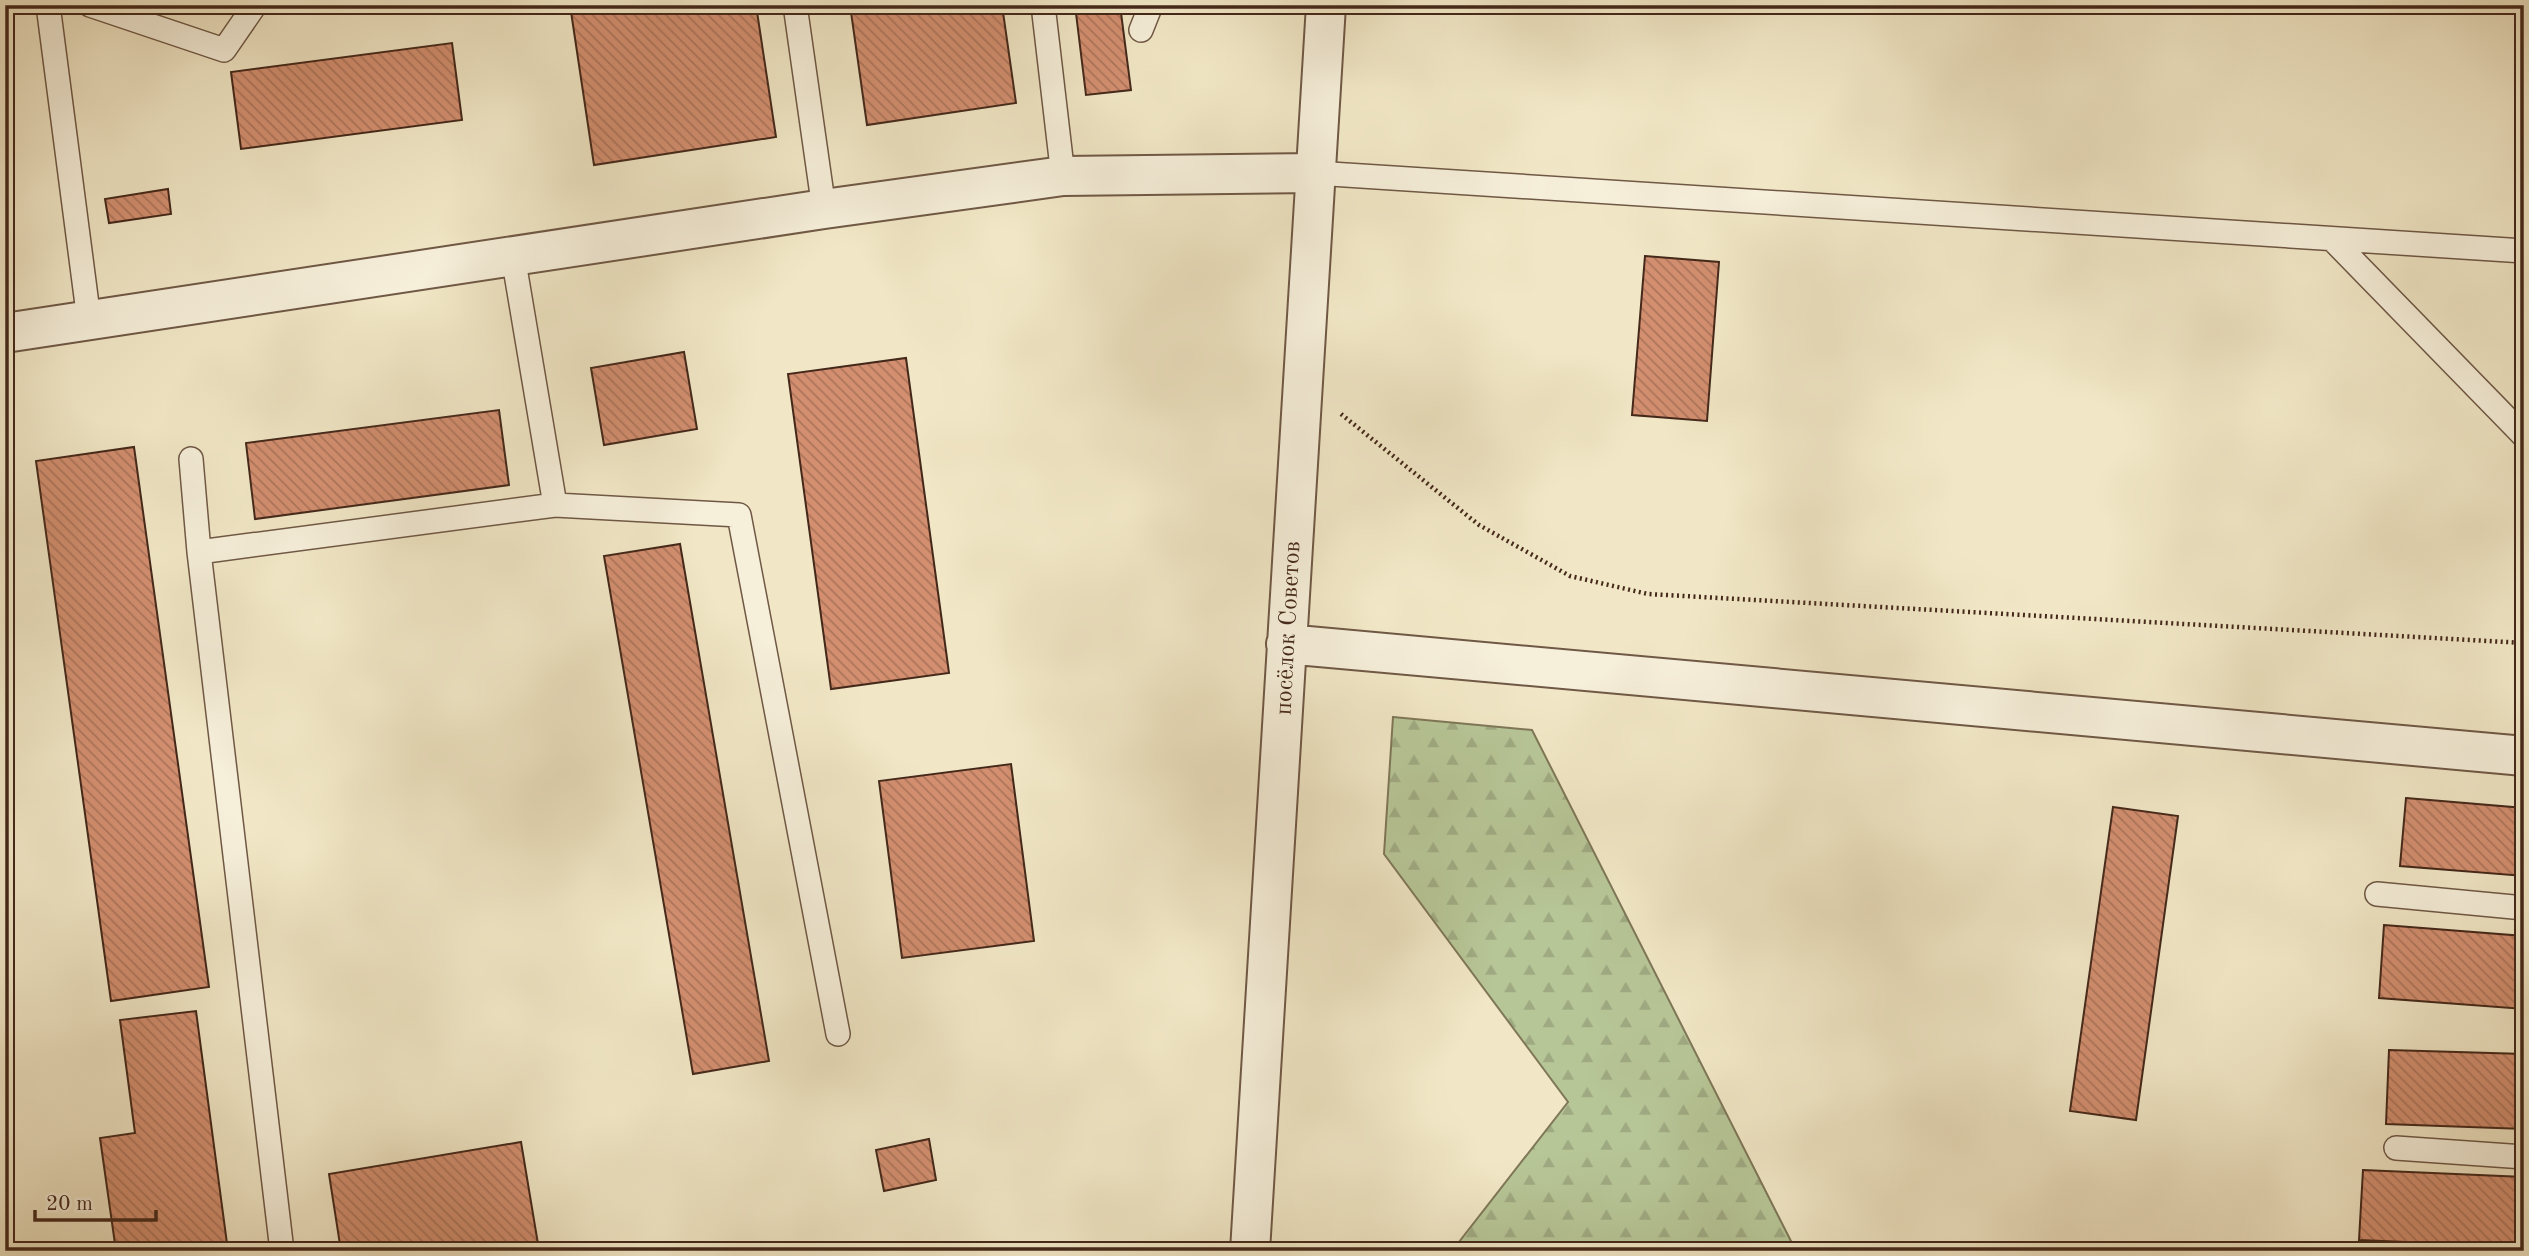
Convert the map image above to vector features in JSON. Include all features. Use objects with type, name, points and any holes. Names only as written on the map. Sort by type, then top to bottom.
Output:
[{"type":"street","name":"посёлок Советов","points":[[1250,1251],[1326,5]]},
{"type":"street","points":[[5,333],[824,209],[1063,176],[1315,173]]},
{"type":"street","points":[[1286,644],[2524,757]]},
{"type":"lane","points":[[48,5],[89,320]]},
{"type":"lane","points":[[90,5],[224,50],[255,5]]},
{"type":"lane","points":[[795,5],[824,209]]},
{"type":"lane","points":[[1043,5],[1063,176]]},
{"type":"lane","points":[[1141,30],[1151,5]]},
{"type":"lane","points":[[1315,173],[2524,251]]},
{"type":"lane","points":[[2332,239],[2524,436]]},
{"type":"lane","points":[[513,256],[555,505]]},
{"type":"lane","points":[[191,459],[199,552],[282,1251]]},
{"type":"lane","points":[[199,552],[555,505],[739,515],[838,1034]]},
{"type":"lane","points":[[2377,894],[2524,908]]},
{"type":"lane","points":[[2396,1148],[2524,1157]]},
{"type":"path","points":[[1302,383],[1479,525],[1570,576],[1648,594],[2524,643]]},
{"type":"green space","points":[[1393,717],[1532,730],[1796,1251],[1452,1251],[1568,1102],[1384,854]]},
{"type":"building","points":[[570,5],[756,5],[776,137],[594,165]]},
{"type":"building","points":[[850,5],[1002,5],[1016,103],[867,125]]},
{"type":"building","points":[[1075,5],[1120,5],[1131,90],[1086,95]]},
{"type":"building","points":[[452,43],[462,120],[241,149],[231,72]]},
{"type":"building","points":[[168,189],[171,214],[109,223],[105,199]]},
{"type":"building","points":[[1645,256],[1719,262],[1707,421],[1632,415]]},
{"type":"building","points":[[684,352],[697,429],[604,445],[591,368]]},
{"type":"building","points":[[906,358],[949,673],[831,689],[788,374]]},
{"type":"building","points":[[499,410],[509,485],[255,519],[246,443]]},
{"type":"building","points":[[134,447],[209,987],[111,1001],[36,461]]},
{"type":"building","points":[[680,544],[769,1061],[693,1074],[604,556]]},
{"type":"building","points":[[1011,764],[1034,941],[902,958],[879,781]]},
{"type":"building","points":[[2406,798],[2524,808],[2524,876],[2400,866]]},
{"type":"building","points":[[2113,807],[2178,816],[2136,1120],[2070,1111]]},
{"type":"building","points":[[2384,925],[2524,936],[2524,1009],[2379,998]]},
{"type":"building","points":[[196,1011],[228,1251],[116,1251],[100,1138],[135,1133],[120,1020]]},
{"type":"building","points":[[2389,1050],[2524,1054],[2524,1129],[2386,1124]]},
{"type":"building","points":[[929,1139],[936,1180],[884,1191],[876,1150]]},
{"type":"building","points":[[521,1142],[538,1244],[497,1251],[341,1251],[329,1174]]},
{"type":"building","points":[[2363,1170],[2524,1177],[2524,1247],[2359,1240]]}]
